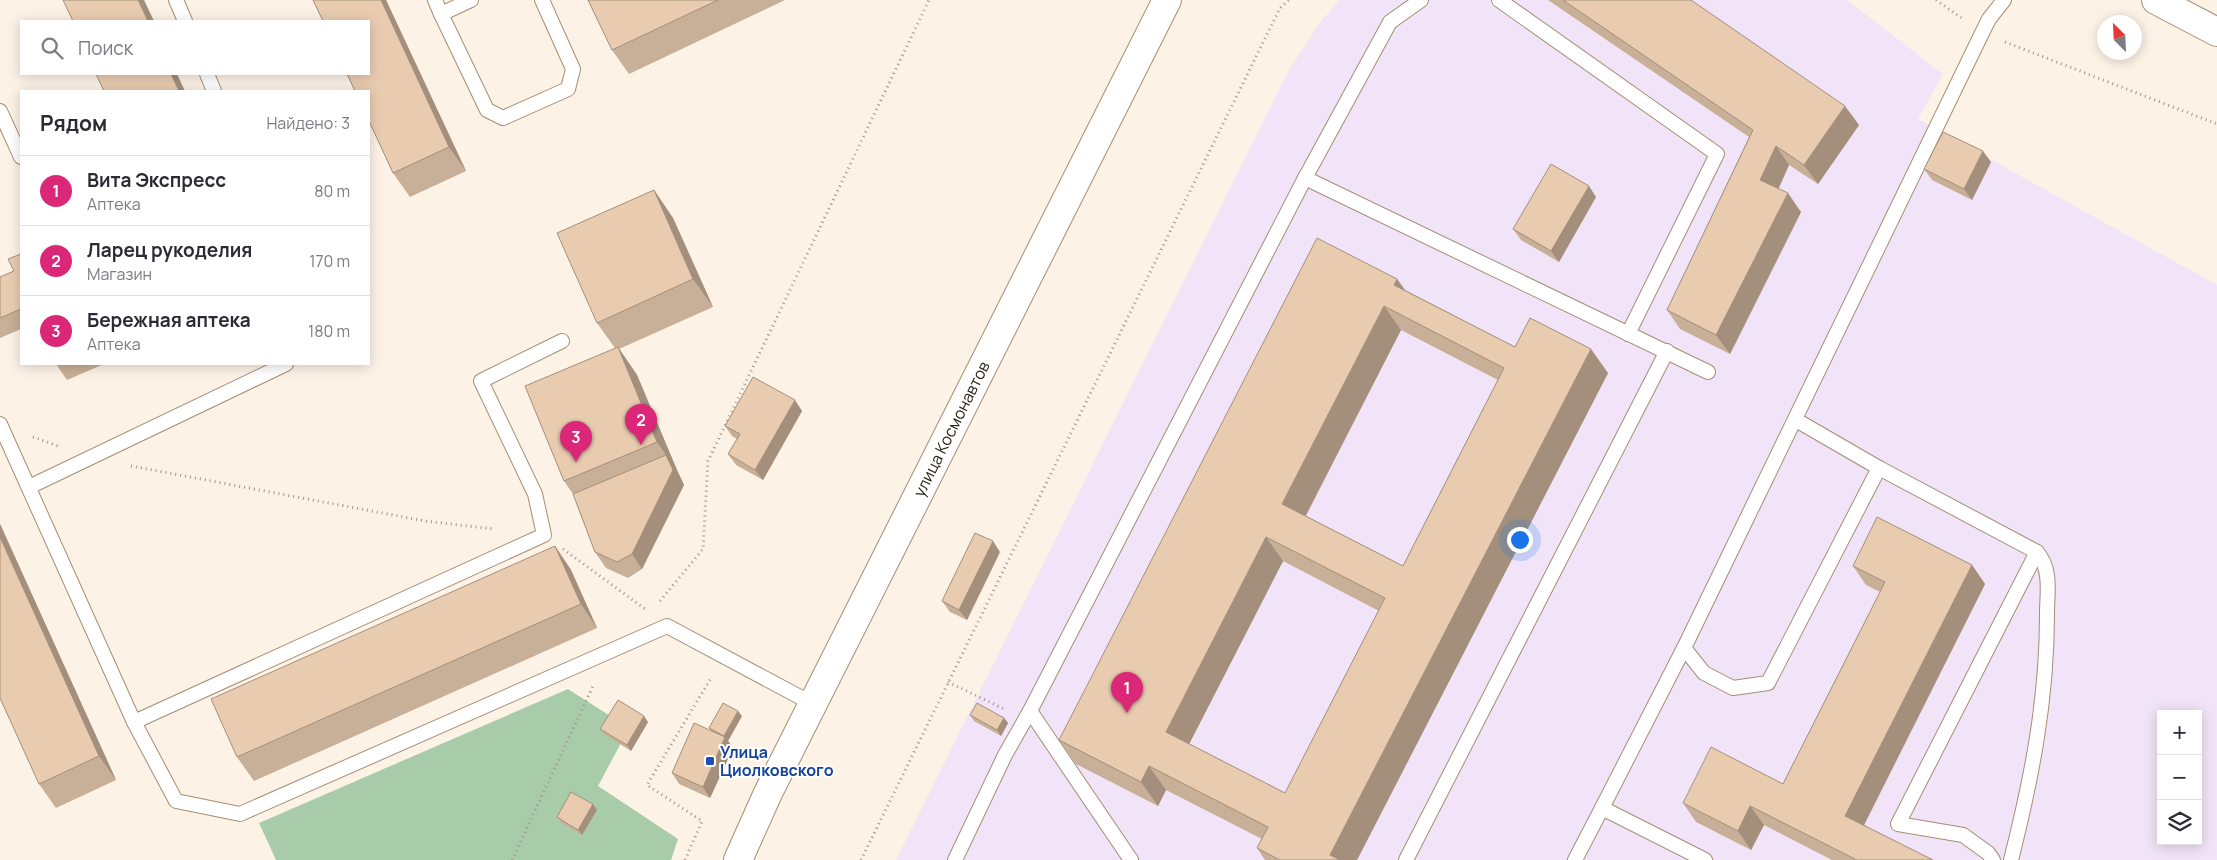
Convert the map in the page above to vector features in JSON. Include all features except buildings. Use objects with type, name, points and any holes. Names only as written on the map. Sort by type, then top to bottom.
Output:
[{"type":"main road","name":"улица Космонавтов","points":[[738,860],[768,792],[1167,0]]},
{"type":"main road","points":[[2156,0],[2217,32]]},
{"type":"lane","points":[[176,0],[185,20]]},
{"type":"lane","points":[[435,0],[487,110],[503,118],[568,89],[573,69],[542,0]]},
{"type":"lane","points":[[441,14],[471,0]]},
{"type":"lane","points":[[955,860],[1005,755],[1028,715],[1305,178],[1390,22],[1421,0]]},
{"type":"lane","points":[[1499,0],[1717,154],[1628,334]]},
{"type":"lane","points":[[1575,860],[1684,648],[1982,33],[1989,19],[2004,0]]},
{"type":"lane","points":[[207,75],[214,90]]},
{"type":"lane","points":[[0,111],[20,155]]},
{"type":"lane","points":[[1305,178],[1708,372]]},
{"type":"lane","points":[[134,722],[544,535],[536,494],[481,380],[562,341]]},
{"type":"lane","points":[[1406,860],[1667,351]]},
{"type":"lane","points":[[29,487],[284,365]]},
{"type":"lane","points":[[1796,420],[1879,468],[2037,552],[2048,569],[2047,647],[2043,696],[2029,789],[2011,860]]},
{"type":"lane","points":[[0,424],[134,722],[176,801],[240,814],[667,626],[813,704]]},
{"type":"lane","points":[[1684,648],[1704,673],[1733,688],[1768,683],[1879,468]]},
{"type":"lane","points":[[1993,860],[1988,853],[1963,835],[1898,824],[2037,552]]},
{"type":"lane","points":[[1028,715],[1131,860]]},
{"type":"lane","points":[[1602,808],[1705,860]]},
{"type":"path","points":[[650,613],[703,549],[708,461],[930,0]]},
{"type":"path","points":[[860,860],[1280,8],[1289,0]]},
{"type":"path","points":[[1936,0],[1982,33],[2217,124]]},
{"type":"path","points":[[0,424],[88,458],[425,521],[494,530]]},
{"type":"path","points":[[544,535],[667,626]]},
{"type":"path","points":[[512,860],[609,652]]},
{"type":"path","points":[[685,860],[702,821],[647,785],[724,656]]},
{"type":"path","points":[[948,682],[1028,715]]},
{"type":"shaded area","points":[[1340,0],[1847,0],[1943,74],[1918,119],[2217,285],[2217,860],[896,860],[1289,70],[1321,21]]},
{"type":"green space","points":[[568,689],[629,728],[598,786],[678,839],[671,860],[276,860],[259,823]]},
{"type":"place","name":"Ларец рукоделия","points":[[641,445]]},
{"type":"place","name":"Бережная аптека","points":[[576,462]]},
{"type":"place","name":"Вита Экспресс","points":[[1127,713]]},
{"type":"place","name":"Улица Циолковского","points":[[710,761]]}]
